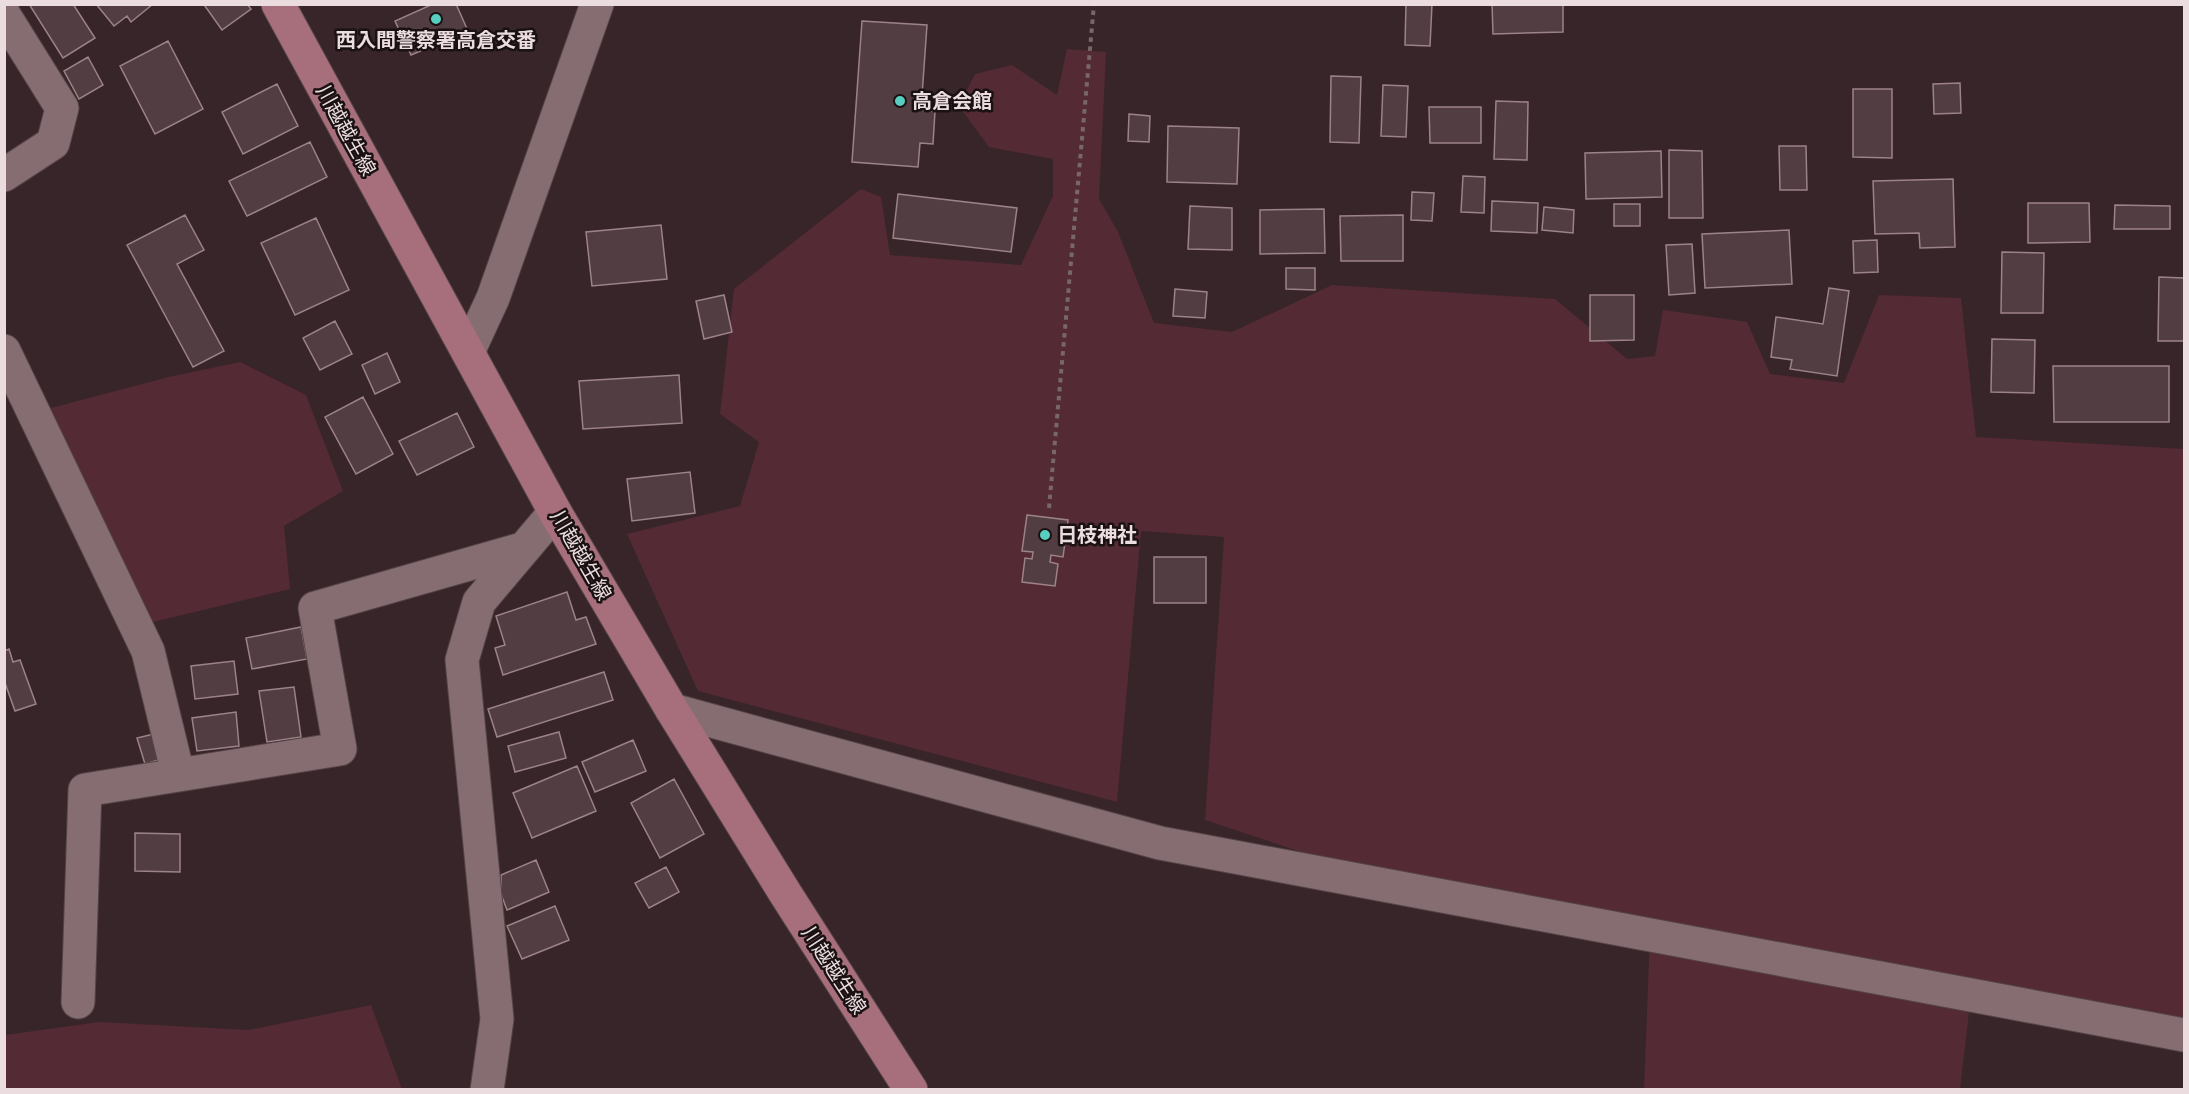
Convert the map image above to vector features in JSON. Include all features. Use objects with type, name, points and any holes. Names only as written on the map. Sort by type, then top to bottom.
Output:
[{"type":"main road","name":"川越越生線","points":[[278,4],[555,512],[672,710],[785,893],[912,1089]]},
{"type":"street","points":[[4,175],[53,144],[62,108],[4,14],[11,4]]},
{"type":"street","points":[[468,352],[493,298],[597,4]]},
{"type":"street","points":[[4,351],[148,651],[178,774]]},
{"type":"street","points":[[487,1089],[497,1019],[462,660],[479,602],[555,512]]},
{"type":"street","points":[[78,1002],[85,790],[340,749],[315,608],[522,549]]},
{"type":"street","points":[[672,710],[1160,843],[2184,1035]]},
{"type":"path","points":[[1049,508],[1094,4]]},
{"type":"shaded area","points":[[1067,49],[1106,52],[1099,199],[1118,232],[1154,323],[1232,332],[1332,285],[1555,299],[1627,359],[1655,356],[1663,310],[1747,322],[1770,374],[1844,383],[1879,295],[1961,298],[1976,437],[2184,449],[2184,1029],[1969,1012],[1960,1089],[1644,1089],[1650,934],[1331,862],[1205,820],[1224,537],[1141,531],[1117,802],[698,691],[627,534],[740,506],[759,442],[720,414],[734,289],[861,189],[881,197],[890,255],[1021,265],[1053,196],[1053,159],[989,147],[959,106],[975,74],[1012,65],[1057,95]]},
{"type":"shaded area","points":[[240,362],[306,395],[343,491],[284,526],[290,589],[149,623],[47,409],[169,377]]},
{"type":"shaded area","points":[[371,1005],[402,1089],[5,1089],[5,1035],[99,1022],[249,1030]]},
{"type":"building","points":[[29,4],[73,4],[95,38],[63,58]]},
{"type":"building","points":[[96,4],[153,4],[131,22],[127,16],[114,26]]},
{"type":"building","points":[[207,4],[247,4],[251,9],[222,30],[205,6]]},
{"type":"building","points":[[433,4],[456,4],[468,31],[411,55],[395,21]]},
{"type":"building","points":[[1406,4],[1432,4],[1430,46],[1405,45]]},
{"type":"building","points":[[1492,4],[1563,4],[1563,32],[1493,34]]},
{"type":"building","points":[[862,21],[927,25],[921,110],[935,111],[933,144],[920,143],[918,167],[852,162]]},
{"type":"building","points":[[168,41],[203,109],[155,134],[120,66]]},
{"type":"building","points":[[88,57],[103,85],[79,99],[64,71]]},
{"type":"building","points":[[1331,76],[1361,77],[1359,143],[1330,142]]},
{"type":"building","points":[[1960,83],[1961,113],[1934,114],[1933,84]]},
{"type":"building","points":[[277,84],[298,126],[243,154],[222,112]]},
{"type":"building","points":[[1383,85],[1408,86],[1406,137],[1381,136]]},
{"type":"building","points":[[1853,89],[1892,89],[1892,158],[1853,157]]},
{"type":"building","points":[[1496,101],[1528,102],[1527,160],[1494,159]]},
{"type":"building","points":[[1429,107],[1481,107],[1481,143],[1430,143]]},
{"type":"building","points":[[1129,114],[1150,116],[1149,142],[1128,141]]},
{"type":"building","points":[[1168,126],[1239,128],[1237,184],[1167,182]]},
{"type":"building","points":[[310,142],[327,177],[247,216],[229,181]]},
{"type":"building","points":[[1779,146],[1806,146],[1807,190],[1780,190]]},
{"type":"building","points":[[1669,150],[1702,151],[1703,218],[1669,218]]},
{"type":"building","points":[[1661,151],[1662,197],[1586,199],[1585,153]]},
{"type":"building","points":[[1463,176],[1485,177],[1484,213],[1461,212]]},
{"type":"building","points":[[1953,179],[1955,247],[1920,248],[1919,233],[1875,234],[1873,181]]},
{"type":"building","points":[[1412,192],[1434,193],[1432,221],[1411,220]]},
{"type":"building","points":[[898,194],[1017,208],[1011,252],[893,238]]},
{"type":"building","points":[[1492,201],[1538,203],[1537,233],[1491,231]]},
{"type":"building","points":[[2028,203],[2089,203],[2090,242],[2028,243]]},
{"type":"building","points":[[1614,204],[1640,204],[1640,226],[1614,226]]},
{"type":"building","points":[[2115,205],[2170,206],[2170,229],[2114,229]]},
{"type":"building","points":[[1190,206],[1232,208],[1232,250],[1188,249]]},
{"type":"building","points":[[1544,207],[1574,210],[1573,233],[1542,230]]},
{"type":"building","points":[[1324,209],[1325,253],[1260,254],[1260,210]]},
{"type":"building","points":[[185,215],[204,250],[177,264],[224,351],[193,367],[127,245]]},
{"type":"building","points":[[1403,215],[1403,261],[1341,261],[1340,216]]},
{"type":"building","points":[[316,218],[349,290],[295,315],[261,243]]},
{"type":"building","points":[[661,225],[667,279],[592,286],[586,232]]},
{"type":"building","points":[[1789,230],[1792,284],[1705,288],[1702,234]]},
{"type":"building","points":[[1877,240],[1878,272],[1854,273],[1853,241]]},
{"type":"building","points":[[1692,244],[1695,293],[1669,295],[1666,245]]},
{"type":"building","points":[[2002,252],[2044,253],[2043,313],[2001,313]]},
{"type":"building","points":[[1286,268],[1315,268],[1315,290],[1286,289]]},
{"type":"building","points":[[2159,277],[2184,278],[2184,341],[2158,341]]},
{"type":"building","points":[[1829,288],[1849,291],[1837,376],[1790,369],[1792,360],[1771,357],[1776,317],[1823,324]]},
{"type":"building","points":[[1175,289],[1207,292],[1205,318],[1173,316]]},
{"type":"building","points":[[724,295],[732,332],[704,339],[696,301]]},
{"type":"building","points":[[1590,295],[1634,295],[1634,340],[1590,341]]},
{"type":"building","points":[[335,321],[352,354],[320,370],[303,338]]},
{"type":"building","points":[[1992,339],[2035,340],[2034,393],[1991,392]]},
{"type":"building","points":[[387,353],[400,382],[375,394],[362,365]]},
{"type":"building","points":[[2053,366],[2169,366],[2169,422],[2054,422]]},
{"type":"building","points":[[679,375],[682,423],[583,429],[579,381]]},
{"type":"building","points":[[363,397],[393,454],[356,474],[325,417]]},
{"type":"building","points":[[457,413],[474,447],[417,475],[399,441]]},
{"type":"building","points":[[690,472],[695,513],[632,521],[627,479]]},
{"type":"building","name":"日枝神社","points":[[1027,515],[1068,520],[1063,557],[1051,555],[1050,562],[1058,564],[1055,586],[1022,582],[1025,558],[1032,559],[1033,552],[1022,551]]},
{"type":"building","points":[[1154,557],[1206,557],[1206,603],[1154,603]]},
{"type":"building","points":[[567,592],[576,620],[586,617],[596,644],[503,675],[495,648],[505,645],[496,616]]},
{"type":"building","points":[[301,627],[307,659],[252,669],[246,638]]},
{"type":"building","points":[[9,649],[13,662],[20,660],[36,704],[15,711],[4,680],[4,651]]},
{"type":"building","points":[[234,661],[238,694],[195,699],[191,666]]},
{"type":"building","points":[[604,672],[613,700],[497,737],[488,709]]},
{"type":"building","points":[[294,687],[301,737],[267,742],[259,691]]},
{"type":"building","points":[[236,712],[239,746],[197,751],[192,718]]},
{"type":"building","points":[[559,732],[566,758],[515,772],[508,746]]},
{"type":"building","points":[[154,734],[162,759],[145,764],[137,738]]},
{"type":"building","points":[[633,740],[646,771],[595,792],[582,762]]},
{"type":"building","points":[[577,766],[596,811],[532,838],[513,793]]},
{"type":"building","points":[[674,779],[704,834],[660,858],[631,803]]},
{"type":"building","points":[[135,833],[180,834],[180,872],[135,871]]},
{"type":"building","points":[[536,860],[549,892],[507,910],[501,894],[501,875]]},
{"type":"building","points":[[666,867],[679,892],[649,908],[635,883]]},
{"type":"building","points":[[555,906],[569,940],[522,959],[507,926]]},
{"type":"place","name":"西入間警察署高倉交番","points":[[436,19]]},
{"type":"place","name":"高倉会館","points":[[900,101]]},
{"type":"place","name":"日枝神社","points":[[1045,535]]}]
